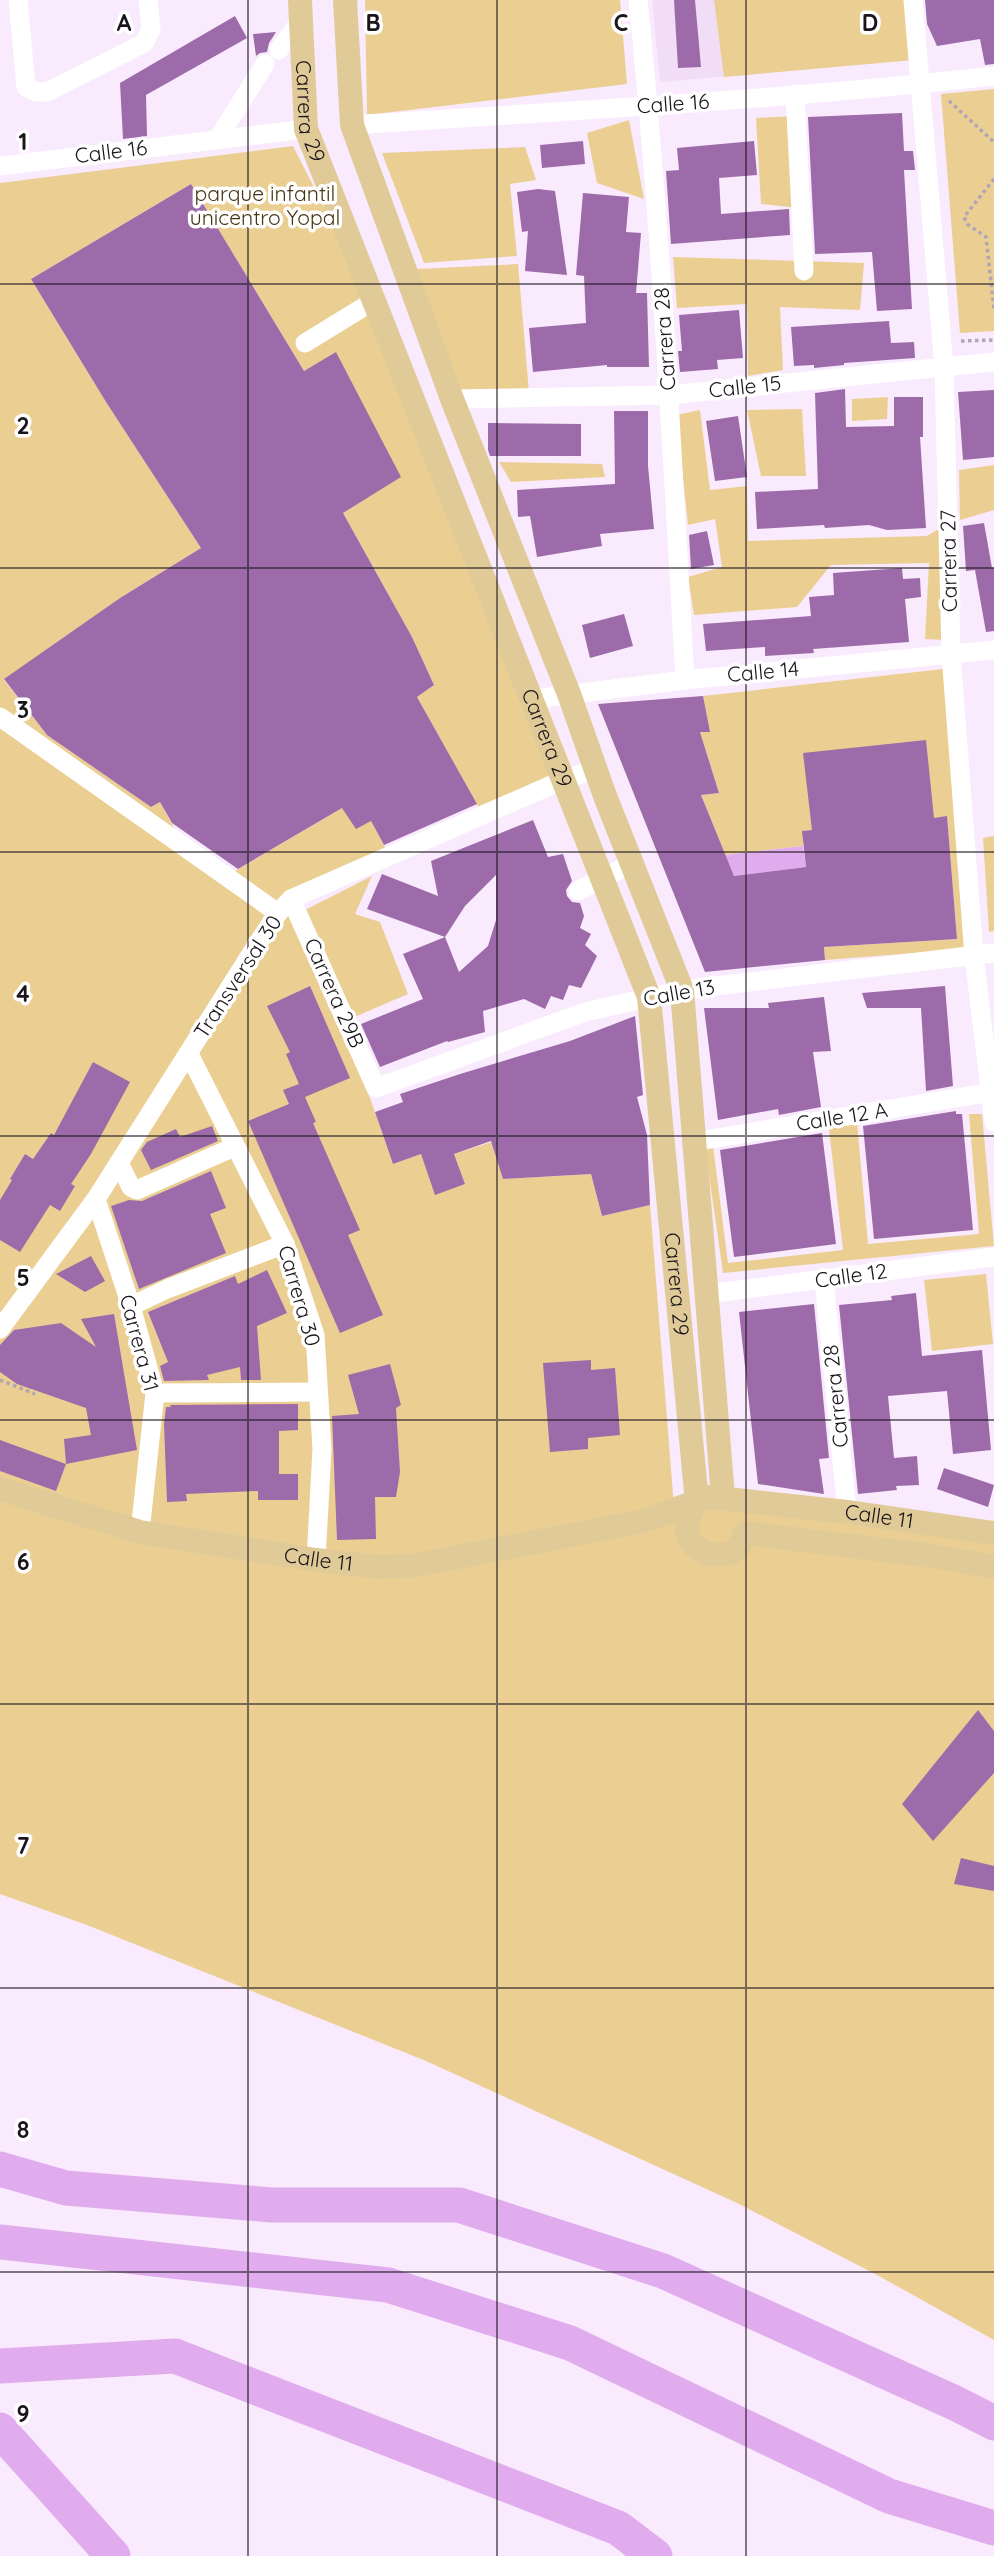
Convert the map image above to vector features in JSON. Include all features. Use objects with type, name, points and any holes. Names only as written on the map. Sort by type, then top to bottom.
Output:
[{"type":"main road","name":"Carrera 29","points":[[345,0],[352,125],[452,399],[682,990],[723,1497]]},
{"type":"main road","name":"Carrera 29","points":[[300,10],[306,129],[649,997],[697,1502]]},
{"type":"main road","name":"Calle 11","points":[[0,1489],[140,1532],[316,1560],[379,1567],[417,1565],[643,1521],[709,1497],[994,1532]]},
{"type":"main road","points":[[643,1521],[689,1539],[699,1550],[715,1555],[730,1553],[738,1547],[745,1533],[745,1520],[737,1507],[723,1497]]},
{"type":"main road","points":[[689,1539],[689,1515],[697,1502]]},
{"type":"main road","name":"Calle 11","points":[[745,1533],[933,1556],[994,1567]]},
{"type":"street","points":[[18,0],[26,87],[37,92],[47,92],[144,43],[151,29],[148,0]]},
{"type":"street","name":"Carrera 28","points":[[638,0],[649,106],[669,395],[685,680]]},
{"type":"street","name":"Carrera 27","points":[[913,0],[944,367],[951,654],[984,954],[994,1122]]},
{"type":"street","points":[[217,140],[300,10]]},
{"type":"street","name":"Calle 16","points":[[352,125],[649,106],[994,76]]},
{"type":"street","points":[[795,94],[804,271]]},
{"type":"street","name":"Calle 16","points":[[0,166],[306,129]]},
{"type":"street","points":[[305,343],[375,300]]},
{"type":"street","name":"Calle 15","points":[[452,399],[669,395],[994,362]]},
{"type":"street","name":"Calle 14","points":[[533,699],[685,680],[994,650]]},
{"type":"street","points":[[0,717],[285,906]]},
{"type":"street","name":"Transversal 30","points":[[0,1329],[96,1199],[285,906],[563,780],[595,769]]},
{"type":"street","points":[[578,891],[632,863]]},
{"type":"street","name":"Carrera 29B","points":[[285,906],[376,1088]]},
{"type":"street","name":"Calle 13","points":[[376,1088],[584,1012],[649,997],[682,990],[984,954]]},
{"type":"street","name":"Carrera 30","points":[[189,1054],[285,1244],[315,1335],[322,1449],[316,1560]]},
{"type":"street","name":"Calle 12 A","points":[[693,1142],[992,1093]]},
{"type":"street","points":[[119,1163],[131,1187],[137,1190],[234,1147]]},
{"type":"street","name":"Carrera 31","points":[[96,1199],[131,1306],[155,1394],[140,1532]]},
{"type":"street","points":[[131,1306],[167,1289],[285,1244]]},
{"type":"street","name":"Calle 12","points":[[708,1294],[994,1257]]},
{"type":"street","name":"Carrera 28","points":[[824,1280],[847,1512]]},
{"type":"street","points":[[155,1394],[318,1392]]},
{"type":"path","points":[[942,95],[994,142]]},
{"type":"path","points":[[994,179],[964,216],[967,224],[986,237],[994,309]]},
{"type":"path","points":[[990,271],[994,276]]},
{"type":"path","points":[[0,1380],[35,1394]]},
{"type":"shaded area","points":[[652,0],[908,0],[913,60],[660,82]]},
{"type":"shaded area","points":[[803,846],[806,867],[734,876],[725,855]]},
{"type":"green space","points":[[365,0],[620,0],[627,84],[367,115]]},
{"type":"green space","points":[[714,0],[908,0],[913,60],[724,77]]},
{"type":"green space","points":[[994,89],[994,331],[960,333],[941,94]]},
{"type":"green space","points":[[793,116],[799,208],[761,204],[756,118]]},
{"type":"green space","points":[[629,120],[644,199],[597,183],[587,133]]},
{"type":"green space","name":"parque infantil unicentro Yopal","points":[[293,146],[355,268],[558,777],[480,810],[417,697],[434,685],[412,637],[343,513],[400,477],[336,353],[304,371],[191,184],[31,279],[106,402],[201,548],[120,598],[4,680],[47,735],[151,807],[160,802],[179,837],[230,874],[342,808],[371,821],[387,851],[285,905],[370,1098],[393,1164],[421,1154],[436,1194],[465,1184],[454,1154],[492,1142],[503,1179],[591,1174],[602,1216],[650,1205],[674,1507],[692,1504],[994,1542],[994,2340],[877,2275],[737,2203],[426,2061],[87,1925],[0,1894],[0,183]]},
{"type":"green space","points":[[525,147],[536,180],[510,184],[517,256],[424,263],[382,153]]},
{"type":"green space","points":[[673,257],[864,263],[860,310],[780,307],[783,370],[748,376],[747,304],[677,308]]},
{"type":"green space","points":[[518,264],[529,392],[461,395],[417,269]]},
{"type":"green space","points":[[888,397],[887,419],[852,421],[852,399]]},
{"type":"green space","points":[[802,409],[806,476],[761,476],[747,410]]},
{"type":"green space","points":[[700,410],[710,490],[747,486],[748,541],[927,536],[945,525],[944,640],[925,639],[929,563],[831,565],[797,607],[694,615],[688,577],[722,567],[715,519],[688,525],[676,415]]},
{"type":"green space","points":[[499,462],[602,464],[605,477],[511,482]]},
{"type":"green space","points":[[994,465],[994,510],[960,520],[959,470]]},
{"type":"green space","points":[[943,669],[966,949],[825,960],[824,947],[957,939],[947,817],[803,831],[803,846],[725,855],[701,795],[719,793],[700,732],[709,732],[703,696]]},
{"type":"green space","points":[[994,836],[994,931],[989,932],[983,838]]},
{"type":"green space","points":[[372,876],[355,914],[380,922],[408,994],[352,1018],[305,910]]},
{"type":"green space","points":[[969,1114],[982,1114],[994,1246],[723,1273],[705,1147],[713,1146],[728,1263],[843,1250],[829,1129],[857,1122],[868,1244],[979,1234]]},
{"type":"green space","points":[[986,1274],[993,1344],[932,1351],[924,1280]]},
{"type":"building","points":[[674,0],[695,0],[701,67],[678,68]]},
{"type":"building","points":[[925,0],[994,0],[994,64],[985,65],[980,39],[937,46],[927,24]]},
{"type":"building","points":[[235,16],[247,38],[146,95],[147,136],[123,139],[120,83]]},
{"type":"building","points":[[276,32],[267,52],[256,56],[253,34]]},
{"type":"building","points":[[902,113],[904,151],[913,151],[915,170],[904,170],[912,309],[877,311],[872,252],[815,254],[808,117]]},
{"type":"building","points":[[583,141],[585,164],[542,168],[540,145]]},
{"type":"building","points":[[754,141],[757,175],[719,178],[721,214],[789,209],[790,235],[671,244],[666,171],[679,170],[677,148]]},
{"type":"building","points":[[191,184],[304,371],[336,352],[401,477],[343,513],[412,637],[434,685],[417,697],[477,804],[384,845],[371,821],[356,829],[342,808],[238,869],[172,823],[160,802],[151,807],[47,735],[4,679],[120,598],[201,548],[106,402],[31,279]]},
{"type":"building","points":[[538,189],[555,191],[567,275],[525,271],[528,231],[522,232],[517,192]]},
{"type":"building","points":[[583,193],[629,197],[626,232],[641,233],[636,293],[647,293],[649,367],[607,365],[533,372],[529,328],[586,323],[584,276],[576,275]]},
{"type":"building","points":[[739,310],[743,358],[717,360],[718,369],[680,372],[678,351],[682,351],[679,315]]},
{"type":"building","points":[[889,321],[891,343],[914,342],[915,358],[814,368],[814,365],[794,366],[791,327]]},
{"type":"building","points":[[845,389],[846,427],[894,426],[894,397],[923,397],[923,437],[920,437],[926,528],[887,530],[869,525],[825,528],[824,525],[757,529],[755,492],[818,489],[815,393]]},
{"type":"building","points":[[994,390],[994,457],[963,460],[958,392]]},
{"type":"building","points":[[614,411],[648,411],[648,466],[654,529],[600,534],[602,546],[537,557],[530,516],[518,517],[517,490],[615,484]]},
{"type":"building","points":[[738,416],[747,477],[715,481],[706,421]]},
{"type":"building","points":[[488,423],[581,424],[581,456],[490,456]]},
{"type":"building","points":[[984,523],[992,568],[994,567],[994,631],[986,632],[975,570],[966,571],[963,526]]},
{"type":"building","points":[[707,531],[714,565],[691,569],[689,535]]},
{"type":"building","points":[[902,568],[903,579],[920,578],[921,597],[905,599],[909,642],[813,649],[814,653],[765,656],[765,647],[706,651],[703,624],[811,616],[809,597],[834,595],[833,573]]},
{"type":"building","points":[[624,614],[633,646],[590,658],[582,625]]},
{"type":"building","points":[[703,696],[710,732],[700,732],[719,793],[701,795],[734,876],[806,867],[802,831],[812,830],[803,753],[926,740],[934,818],[947,816],[957,939],[824,947],[825,960],[705,972],[598,704]]},
{"type":"building","points":[[533,820],[548,857],[563,854],[572,881],[566,890],[567,896],[572,902],[580,903],[584,916],[580,928],[591,934],[585,945],[597,956],[581,988],[569,985],[563,1000],[551,996],[545,1009],[524,999],[483,1011],[485,1032],[447,1041],[380,1067],[361,1024],[423,999],[403,954],[445,937],[367,909],[382,874],[438,896],[431,861]],"holes":[[[496,875],[496,920],[488,946],[459,972],[445,937],[465,906]]]},
{"type":"building","points":[[310,986],[350,1078],[305,1097],[316,1122],[313,1123],[360,1230],[348,1235],[383,1315],[340,1333],[248,1121],[289,1104],[283,1090],[299,1084],[286,1054],[290,1052],[267,1006]]},
{"type":"building","points":[[945,986],[953,1086],[926,1091],[921,1008],[867,1008],[862,993]]},
{"type":"building","points":[[824,997],[831,1051],[813,1052],[821,1107],[779,1115],[778,1109],[718,1120],[704,1008],[769,1008],[768,1003]]},
{"type":"building","points":[[635,1016],[643,1095],[637,1097],[647,1135],[650,1205],[602,1216],[591,1174],[503,1179],[491,1141],[454,1154],[465,1184],[435,1195],[421,1154],[393,1164],[375,1112],[403,1102],[400,1094],[570,1041]]},
{"type":"building","points":[[93,1062],[130,1082],[91,1154],[71,1184],[75,1186],[60,1211],[50,1205],[20,1252],[0,1240],[0,1200],[25,1154],[33,1159],[51,1133],[54,1135]]},
{"type":"building","points":[[956,1111],[956,1114],[962,1114],[973,1230],[874,1239],[863,1126]]},
{"type":"building","points":[[212,1126],[218,1141],[151,1170],[141,1150],[147,1142],[176,1129],[180,1137]]},
{"type":"building","points":[[822,1133],[836,1244],[734,1257],[720,1150]]},
{"type":"building","points":[[211,1171],[226,1208],[210,1214],[226,1253],[139,1289],[111,1206],[129,1200],[142,1201]]},
{"type":"building","points":[[91,1256],[105,1281],[85,1292],[56,1274]]},
{"type":"building","points":[[267,1270],[287,1313],[257,1326],[261,1380],[241,1380],[240,1367],[207,1375],[209,1380],[164,1381],[160,1366],[168,1362],[148,1312],[235,1276],[238,1284]]},
{"type":"building","points":[[916,1293],[922,1356],[982,1350],[991,1450],[953,1454],[947,1391],[888,1396],[894,1458],[917,1456],[919,1485],[896,1486],[897,1490],[858,1494],[839,1305],[892,1300],[891,1296]]},
{"type":"building","points":[[814,1304],[829,1458],[819,1459],[824,1494],[758,1484],[739,1312]]},
{"type":"building","points":[[114,1314],[137,1450],[66,1464],[64,1439],[91,1435],[86,1408],[17,1384],[0,1372],[0,1345],[14,1330],[61,1323],[96,1347],[81,1319]]},
{"type":"building","points":[[591,1360],[591,1370],[615,1368],[620,1435],[588,1438],[588,1449],[550,1452],[543,1363]]},
{"type":"building","points":[[390,1364],[401,1405],[396,1408],[400,1472],[396,1497],[375,1497],[376,1539],[337,1540],[332,1416],[359,1414],[348,1375]]},
{"type":"building","points":[[298,1404],[298,1430],[279,1431],[279,1474],[298,1474],[298,1500],[258,1500],[258,1491],[186,1494],[187,1501],[167,1502],[164,1424],[166,1407]]},
{"type":"building","points":[[0,1440],[66,1464],[56,1491],[0,1471]]},
{"type":"building","points":[[944,1468],[994,1485],[988,1507],[937,1489]]},
{"type":"building","points":[[978,1710],[994,1731],[994,1773],[933,1841],[902,1804]]},
{"type":"building","points":[[961,1858],[994,1866],[994,1891],[954,1884]]},
{"type":"waterway","points":[[0,2169],[66,2188],[272,2205],[459,2205],[663,2271],[994,2423]]},
{"type":"waterway","points":[[0,2242],[388,2285],[570,2343],[889,2496],[994,2528]]},
{"type":"waterway","points":[[0,2366],[175,2356],[618,2528],[655,2556]]},
{"type":"waterway","points":[[0,2430],[113,2556]]}]
